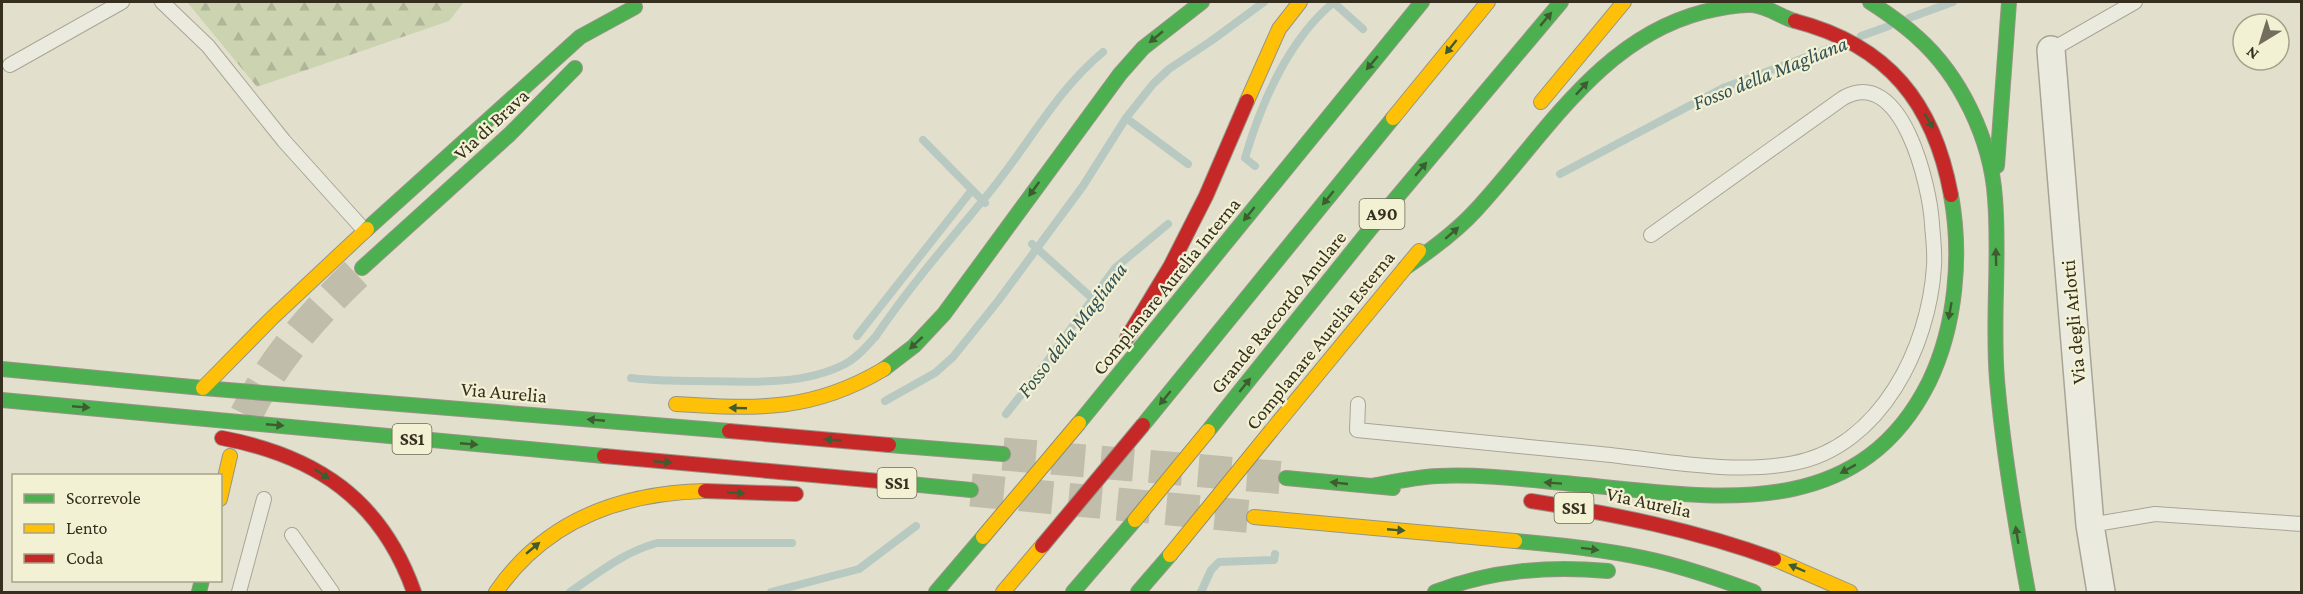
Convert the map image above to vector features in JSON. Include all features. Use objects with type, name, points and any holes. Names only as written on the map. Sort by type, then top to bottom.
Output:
[{"type":"main road","points":[[658,403],[756,408],[804,404],[845,392],[900,358],[944,314],[1099,99],[1120,74],[1160,34],[1202,2]]},
{"type":"main road","points":[[1106,391],[1124,342],[1170,267],[1206,196],[1269,48],[1279,29],[1300,2]]},
{"type":"main road","name":"Complanare Aurelia Interna","points":[[936,592],[1106,391],[1422,2]]},
{"type":"main road","name":"Grande Raccordo Anulare","points":[[1003,592],[1143,425],[1488,2]]},
{"type":"main road","name":"Grande Raccordo Anulare","points":[[1073,592],[1208,430],[1371,228],[1561,2]]},
{"type":"main road","points":[[1531,114],[1624,2]]},
{"type":"main road","points":[[1870,2],[1924,41],[1955,81],[1977,124],[1995,197]]},
{"type":"main road","points":[[2009,2],[1995,197],[1997,379],[2013,508],[2028,592]]},
{"type":"main road","points":[[203,388],[272,318],[365,231],[580,37],[638,4]]},
{"type":"main road","points":[[602,41],[638,4]]},
{"type":"main road","points":[[1371,486],[1415,478],[1465,476],[1600,486],[1646,493],[1749,496],[1814,484],[1847,470],[1874,453],[1906,421],[1933,376],[1949,314],[1954,267],[1954,210],[1945,159],[1935,131],[1920,106],[1894,74],[1873,57],[1844,39],[1809,24],[1778,16],[1758,5],[1736,6],[1711,9],[1664,25],[1640,38],[1604,65],[1474,213],[1449,236],[1405,268]]},
{"type":"main road","name":"Via di Brava","points":[[362,268],[510,134],[585,58]]},
{"type":"main road","name":"Complanare Aurelia Esterna","points":[[1138,592],[1442,223]]},
{"type":"main road","name":"Via Aurelia","points":[[2,369],[203,388],[1003,454]]},
{"type":"main road","points":[[391,403],[463,396]]},
{"type":"main road","points":[[2,400],[70,419],[116,424]]},
{"type":"main road","name":"SS1","points":[[2,400],[971,490]]},
{"type":"main road","points":[[208,436],[278,451],[305,463],[326,476],[363,509],[380,528],[396,550],[414,592]]},
{"type":"main road","points":[[222,490],[230,456]]},
{"type":"main road","points":[[1286,477],[1428,491]]},
{"type":"main road","points":[[870,494],[924,486]]},
{"type":"main road","points":[[496,592],[520,559],[538,544],[575,520],[620,504],[640,498],[702,491],[813,495]]},
{"type":"main road","name":"Via Aurelia","points":[[1520,500],[1618,514],[1700,533],[1792,566],[1850,592]]},
{"type":"main road","name":"SS1","points":[[1254,517],[1608,551],[1658,561],[1708,575],[1754,592]]},
{"type":"main road","points":[[1436,592],[1477,579],[1514,572],[1551,569],[1621,573]]},
{"type":"main road","points":[[924,592],[955,570]]},
{"type":"main road","points":[[1143,592],[1151,578]]},
{"type":"street","name":"Via degli Arlotti","points":[[2051,50],[2090,525],[2101,592]]},
{"type":"lane","points":[[10,65],[122,2]]},
{"type":"lane","points":[[162,2],[208,46],[284,141],[365,231]]},
{"type":"lane","points":[[2051,50],[2135,2]]},
{"type":"lane","points":[[1358,404],[1357,430],[1648,460],[1773,466],[1794,463],[1825,453],[1857,432],[1894,389],[1921,337],[1929,304],[1934,265],[1931,208],[1922,164],[1910,134],[1887,104],[1873,94],[1855,93],[1843,98],[1651,235]]},
{"type":"lane","points":[[239,592],[264,499]]},
{"type":"lane","points":[[2090,525],[2154,514],[2301,524]]},
{"type":"lane","points":[[292,535],[333,592]]},
{"type":"green space","points":[[187,2],[464,2],[449,21],[257,87]]},
{"type":"waterway","points":[[885,401],[935,373],[953,357],[998,301],[1083,186],[1126,118],[1153,84],[1169,69],[1264,2]]},
{"type":"waterway","points":[[1333,2],[1363,29]]},
{"type":"waterway","points":[[1255,166],[1245,158],[1268,94],[1303,34],[1334,2]]},
{"type":"waterway","name":"Fosso della Magliana","points":[[1909,18],[1953,2]]},
{"type":"waterway","name":"Fosso della Magliana","points":[[1861,36],[1889,26]]},
{"type":"waterway","name":"Fosso della Magliana","points":[[1560,174],[1723,88],[1836,46]]},
{"type":"waterway","points":[[631,378],[674,381],[774,381],[811,376],[829,371],[849,361],[862,352],[876,336],[916,281],[1003,175],[1056,102],[1086,67],[1103,52]]},
{"type":"waterway","points":[[1126,118],[1188,164]]},
{"type":"waterway","points":[[923,140],[985,203]]},
{"type":"waterway","points":[[857,336],[972,190]]},
{"type":"waterway","name":"Fosso della Magliana","points":[[1006,414],[1115,268],[1168,224]]},
{"type":"waterway","points":[[1032,244],[1093,299]]},
{"type":"waterway","name":"Fosso della Magliana","points":[[771,592],[859,569],[916,526]]},
{"type":"waterway","points":[[570,592],[622,557],[657,543],[792,543]]},
{"type":"waterway","points":[[1201,592],[1211,570],[1219,562],[1274,560],[1275,554]]},
{"type":"tunnel","points":[[246,415],[269,374],[297,336],[362,268]]},
{"type":"tunnel","points":[[1003,454],[1286,478]]},
{"type":"tunnel","points":[[971,490],[1254,517]]},
{"type":"traffic: fast","points":[[884,369],[914,346],[944,314],[1120,74],[1143,48],[1202,2]]},
{"type":"traffic: fast","points":[[1079,423],[1422,2]]},
{"type":"traffic: fast","points":[[1208,431],[1371,228],[1561,2]]},
{"type":"traffic: fast","points":[[1870,2],[1912,32],[1947,70],[1971,110],[1987,154],[1995,198],[1997,380],[2010,486],[2028,592]]},
{"type":"traffic: fast","points":[[1997,166],[2009,2]]},
{"type":"traffic: fast","points":[[1405,268],[1442,241],[1468,218],[1576,94],[1603,67],[1633,44],[1666,25],[1703,12],[1734,6],[1758,6],[1795,21]]},
{"type":"traffic: fast","points":[[367,229],[580,37],[635,7]]},
{"type":"traffic: fast","points":[[362,268],[510,134],[575,68]]},
{"type":"traffic: fast","points":[[1143,425],[1393,118]]},
{"type":"traffic: fast","points":[[1371,486],[1430,477],[1472,476],[1675,494],[1726,495],[1774,492],[1820,482],[1861,461],[1898,429],[1929,382],[1945,338],[1954,290],[1956,242],[1951,195]]},
{"type":"traffic: fast","points":[[2,369],[203,388],[729,431]]},
{"type":"traffic: fast","points":[[2,400],[604,456]]},
{"type":"traffic: fast","points":[[889,445],[1003,454]]},
{"type":"traffic: fast","points":[[1286,478],[1393,488]]},
{"type":"traffic: fast","points":[[879,481],[971,490]]},
{"type":"traffic: fast","points":[[1073,592],[1135,520]]},
{"type":"traffic: fast","points":[[936,592],[983,537]]},
{"type":"traffic: fast","points":[[1515,541],[1587,548],[1640,557],[1694,571],[1754,592]]},
{"type":"traffic: fast","points":[[1138,592],[1170,555]]},
{"type":"traffic: fast","points":[[1435,592],[1477,579],[1520,571],[1564,569],[1608,571]]},
{"type":"traffic: fast","points":[[199,592],[202,582]]},
{"type":"traffic: slow","points":[[1247,101],[1279,29],[1300,2]]},
{"type":"traffic: slow","points":[[1393,118],[1488,2]]},
{"type":"traffic: slow","points":[[1541,102],[1624,2]]},
{"type":"traffic: slow","points":[[203,388],[272,318],[367,229]]},
{"type":"traffic: slow","points":[[1271,431],[1419,251]]},
{"type":"traffic: slow","points":[[676,404],[733,407],[808,400],[858,383],[884,369]]},
{"type":"traffic: slow","points":[[983,537],[1079,423]]},
{"type":"traffic: slow","points":[[1135,520],[1208,431]]},
{"type":"traffic: slow","points":[[1170,555],[1271,431]]},
{"type":"traffic: slow","points":[[222,490],[230,456]]},
{"type":"traffic: slow","points":[[496,592],[516,567],[537,547],[561,529],[587,516],[614,505],[643,498],[705,491]]},
{"type":"traffic: slow","points":[[1254,517],[1515,541]]},
{"type":"traffic: slow","points":[[1003,592],[1042,546]]},
{"type":"traffic: slow","points":[[1774,559],[1850,592]]},
{"type":"traffic: jam","points":[[1795,21],[1828,32],[1856,45],[1881,62],[1902,82],[1919,106],[1933,132],[1951,195]]},
{"type":"traffic: jam","points":[[1127,338],[1170,267],[1206,196],[1247,101]]},
{"type":"traffic: jam","points":[[1042,546],[1143,425]]},
{"type":"traffic: jam","points":[[729,431],[889,445]]},
{"type":"traffic: jam","points":[[222,438],[256,446],[287,457],[315,470],[341,487],[364,507],[383,531],[400,559],[414,592]]},
{"type":"traffic: jam","points":[[604,456],[879,481]]},
{"type":"traffic: jam","points":[[705,491],[796,494]]},
{"type":"traffic: jam","points":[[1531,501],[1654,524],[1774,559]]}]
